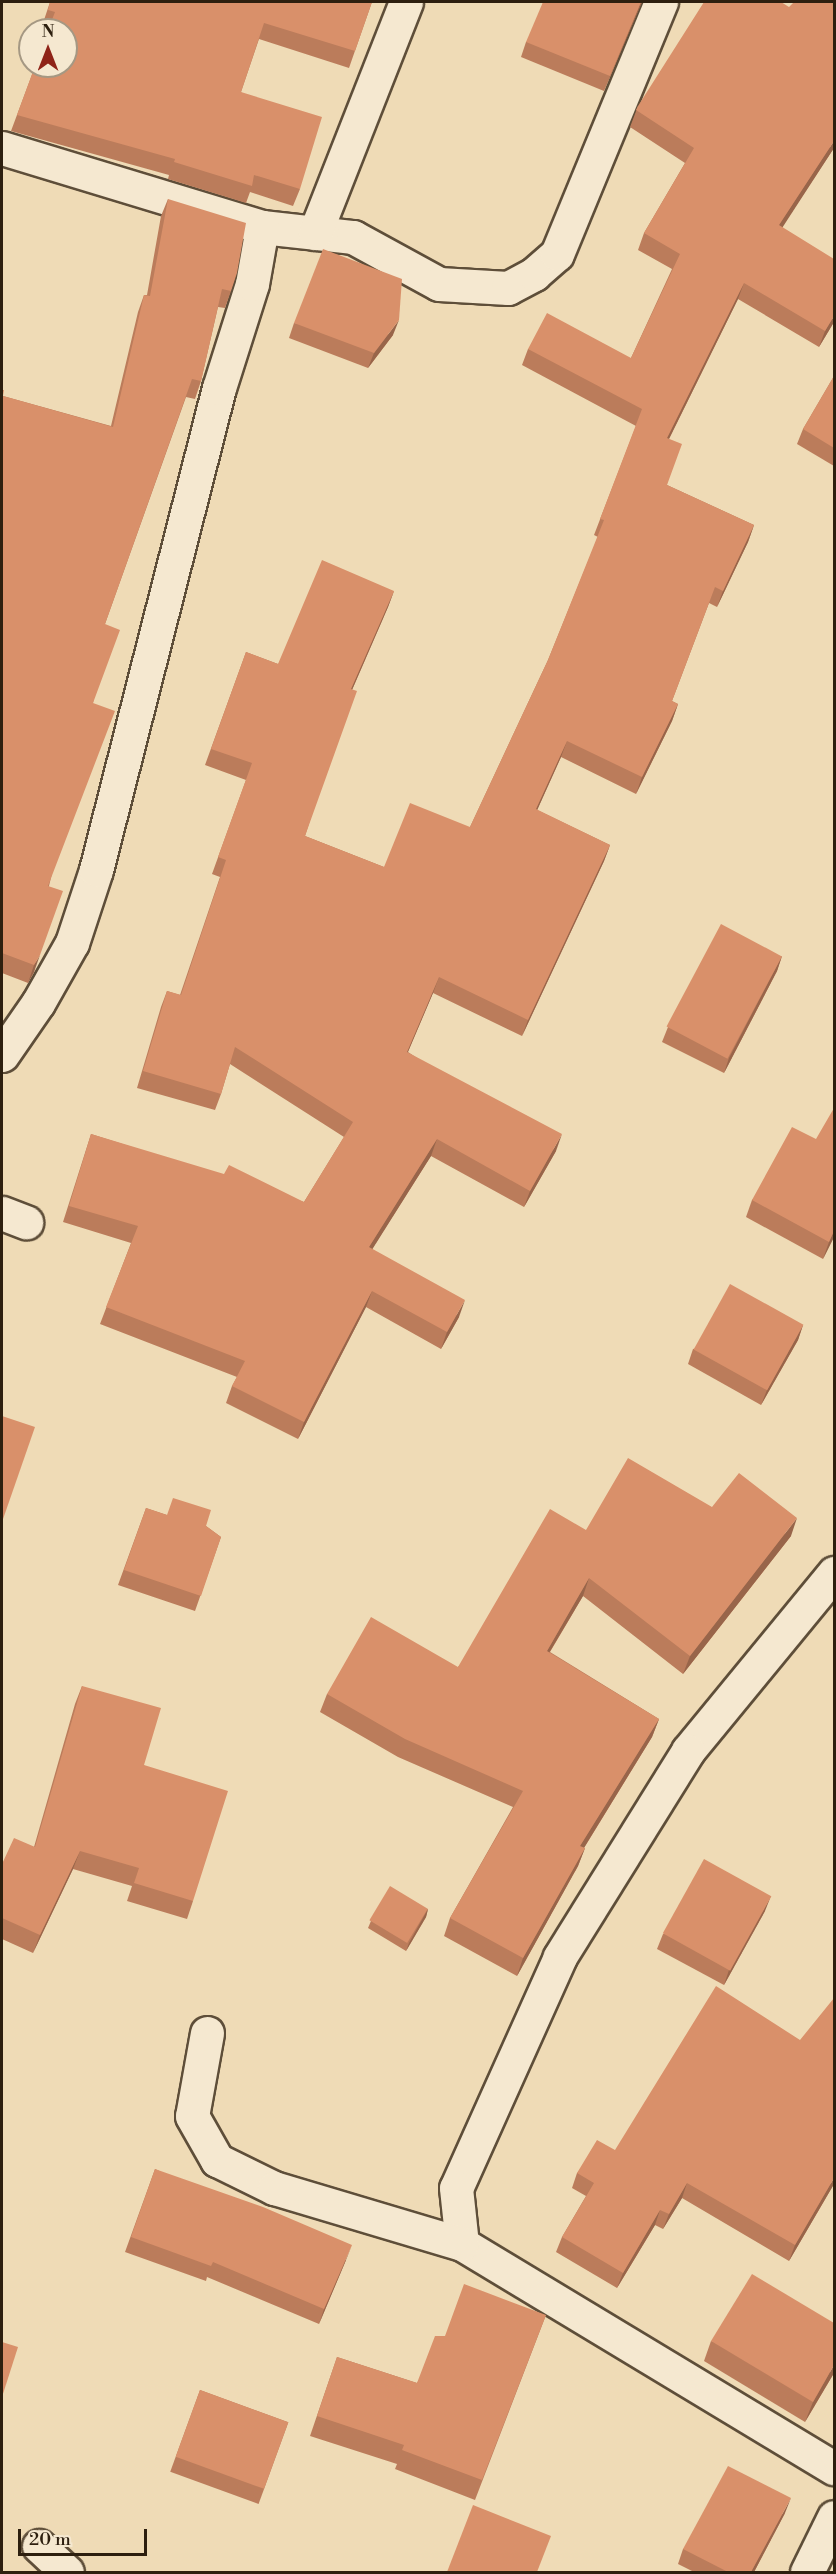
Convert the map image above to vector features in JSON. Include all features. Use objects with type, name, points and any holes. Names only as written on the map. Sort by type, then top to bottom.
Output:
[{"type":"street","points":[[315,233],[406,2]]},
{"type":"street","points":[[2,148],[262,227],[353,237],[439,284],[508,288],[534,274],[557,254],[661,2]]},
{"type":"street","points":[[2,1055],[38,1003],[72,943],[96,870],[219,388],[252,284],[262,227]]},
{"type":"street","points":[[462,2244],[456,2188],[560,1957],[688,1751],[834,1573]]},
{"type":"street","points":[[207,2033],[192,2116],[217,2160],[274,2188],[462,2244],[834,2468]]},
{"type":"street","points":[[807,2572],[834,2517]]},
{"type":"street","points":[[39,2546],[67,2572]]},
{"type":"building","points":[[50,2],[372,2],[355,51],[264,23],[241,92],[322,117],[300,189],[254,175],[252,186],[174,162],[175,159],[17,115],[31,78],[78,78],[78,18],[53,18],[55,12],[48,10]]},
{"type":"building","points":[[543,2],[641,2],[610,76],[526,42]]},
{"type":"building","points":[[704,2],[781,2],[789,7],[794,2],[834,2],[834,141],[779,225],[834,259],[834,316],[825,331],[744,283],[667,438],[682,444],[667,485],[754,525],[723,591],[715,587],[672,701],[678,704],[642,777],[567,741],[536,809],[610,845],[528,1020],[439,977],[407,1052],[562,1134],[530,1191],[437,1139],[369,1247],[465,1300],[447,1332],[372,1291],[304,1422],[232,1386],[245,1361],[106,1307],[138,1226],[69,1206],[91,1134],[224,1174],[229,1165],[304,1202],[353,1122],[235,1047],[221,1094],[143,1071],[167,991],[181,995],[226,860],[218,857],[252,763],[211,749],[246,652],[278,664],[322,560],[394,591],[351,689],[357,691],[305,836],[384,867],[410,803],[470,827],[548,660],[604,520],[600,519],[642,409],[528,349],[547,313],[631,358],[680,254],[644,233],[694,148],[636,110]]},
{"type":"building","points":[[168,199],[246,223],[237,273],[231,291],[222,289],[201,381],[192,379],[105,624],[120,630],[93,703],[115,711],[48,886],[63,891],[40,955],[34,965],[2,953],[2,390],[4,390],[3,396],[113,427],[144,295],[150,296]]},
{"type":"building","points":[[323,249],[402,279],[399,320],[374,353],[294,323]]},
{"type":"building","points":[[834,376],[834,448],[803,429]]},
{"type":"building","points":[[721,924],[782,956],[727,1059],[667,1026]]},
{"type":"building","points":[[834,1108],[834,1231],[829,1242],[752,1200],[792,1127],[816,1139]]},
{"type":"building","points":[[730,1284],[803,1325],[767,1390],[694,1350]]},
{"type":"building","points":[[2,1416],[35,1427],[2,1522]]},
{"type":"building","points":[[628,1458],[712,1507],[739,1473],[797,1518],[690,1656],[589,1578],[547,1651],[659,1719],[580,1846],[585,1848],[523,1958],[450,1918],[523,1791],[405,1739],[327,1694],[371,1617],[458,1667],[550,1509],[586,1530]]},
{"type":"building","points":[[173,1498],[211,1510],[206,1526],[221,1537],[201,1596],[124,1570],[146,1508],[167,1515]]},
{"type":"building","points":[[82,1686],[161,1708],[144,1765],[228,1791],[193,1901],[134,1883],[139,1868],[80,1851],[40,1935],[2,1918],[2,1864],[14,1838],[35,1847]]},
{"type":"building","points":[[704,1859],[771,1896],[730,1971],[663,1933]]},
{"type":"building","points":[[390,1886],[428,1909],[407,1943],[369,1920]]},
{"type":"building","points":[[716,1986],[800,2040],[834,1998],[834,2178],[795,2245],[687,2183],[669,2214],[660,2210],[623,2273],[562,2237],[594,2183],[577,2173],[597,2140],[615,2150]]},
{"type":"building","points":[[155,2169],[263,2207],[352,2245],[324,2309],[213,2262],[211,2266],[131,2237]]},
{"type":"building","points":[[752,2274],[834,2323],[834,2365],[813,2402],[711,2341]]},
{"type":"building","points":[[464,2284],[546,2315],[482,2480],[402,2450],[404,2445],[317,2416],[337,2357],[417,2383],[435,2336],[445,2336]]},
{"type":"building","points":[[2,2342],[18,2347],[2,2397]]},
{"type":"building","points":[[200,2390],[288,2422],[264,2489],[176,2457]]},
{"type":"building","points":[[728,2466],[791,2498],[751,2572],[728,2572],[683,2549]]},
{"type":"building","points":[[473,2505],[551,2536],[537,2572],[447,2572]]}]
